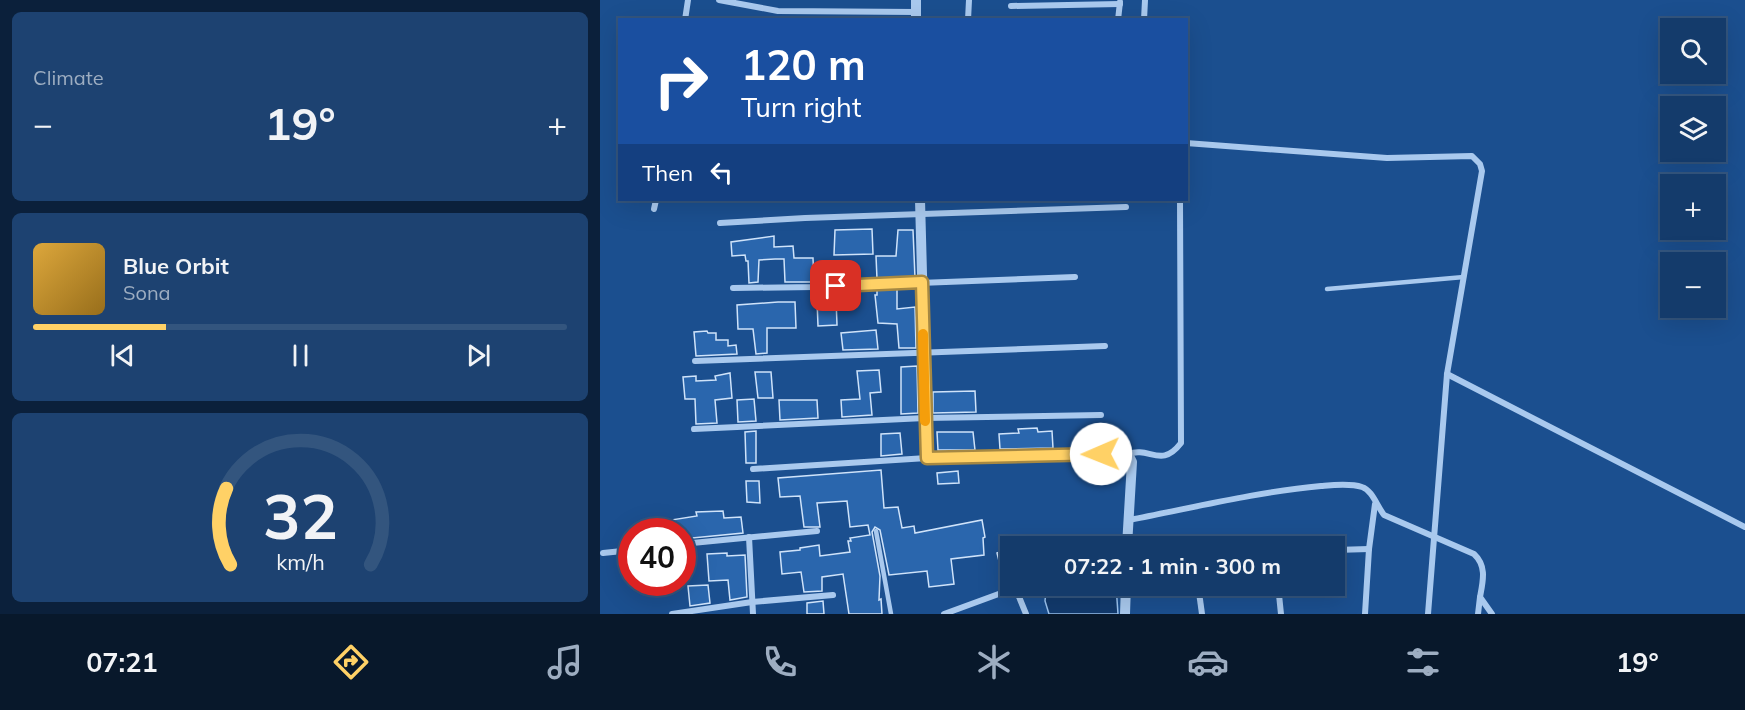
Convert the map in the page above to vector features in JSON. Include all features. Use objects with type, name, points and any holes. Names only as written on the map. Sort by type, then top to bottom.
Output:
[{"type":"street","points":[[685,18],[688,0]]},
{"type":"street","points":[[719,0],[778,11],[916,10]]},
{"type":"street","points":[[968,18],[969,0]]},
{"type":"street","points":[[1143,18],[1145,0]]},
{"type":"street","points":[[1011,6],[1120,2],[1118,18]]},
{"type":"street","points":[[1188,143],[1387,158],[1472,156],[1480,165],[1482,171],[1447,374],[1436,537],[1428,614]]},
{"type":"street","points":[[654,209],[656,201]]},
{"type":"street","points":[[920,201],[927,458]]},
{"type":"street","points":[[753,469],[927,458],[1128,454],[1141,451],[1156,456],[1171,453],[1181,442],[1180,201]]},
{"type":"street","points":[[720,224],[1126,207]]},
{"type":"street","points":[[733,288],[1075,277]]},
{"type":"street","points":[[695,361],[1105,346]]},
{"type":"street","points":[[1447,374],[1745,527]]},
{"type":"street","points":[[694,429],[925,418],[1101,415]]},
{"type":"street","points":[[1128,454],[1132,462],[1128,536]]},
{"type":"street","points":[[1129,520],[1290,489],[1332,486],[1364,487],[1372,494],[1375,504],[1384,515],[1436,537],[1479,559],[1484,570],[1478,614]]},
{"type":"street","points":[[1365,614],[1369,549],[1375,504]]},
{"type":"street","points":[[696,543],[817,531]]},
{"type":"street","points":[[749,537],[753,614]]},
{"type":"street","points":[[1345,550],[1369,549]]},
{"type":"street","points":[[603,553],[618,551]]},
{"type":"street","points":[[944,614],[1000,593]]},
{"type":"street","points":[[672,614],[752,602],[833,595]]},
{"type":"street","points":[[1019,596],[1026,614]]},
{"type":"street","points":[[1125,614],[1126,596]]},
{"type":"street","points":[[1200,596],[1202,614]]},
{"type":"street","points":[[1279,596],[1281,614]]},
{"type":"street","points":[[1480,597],[1492,614]]},
{"type":"lane","points":[[1328,289],[1464,277]]},
{"type":"lane","points":[[876,531],[891,614]]},
{"type":"water","points":[[1046,596],[1117,596],[1118,614],[1049,614]]},
{"type":"building","points":[[872,229],[873,254],[834,255],[835,230]]},
{"type":"building","points":[[898,230],[913,230],[915,278],[877,279],[876,256],[896,256]]},
{"type":"building","points":[[774,236],[774,247],[793,246],[794,258],[813,258],[814,282],[785,282],[784,259],[775,259],[759,260],[758,282],[749,283],[748,261],[745,255],[732,256],[731,242]]},
{"type":"building","points":[[897,289],[897,309],[915,307],[916,348],[899,348],[897,324],[878,323],[875,295],[877,295],[877,290]]},
{"type":"building","points":[[836,298],[837,325],[818,326],[817,300]]},
{"type":"building","points":[[795,302],[796,328],[767,328],[767,353],[756,354],[753,329],[738,329],[737,305]]},
{"type":"building","points":[[876,330],[878,349],[843,350],[841,333]]},
{"type":"building","points":[[694,332],[716,333],[716,340],[728,340],[728,346],[736,345],[737,354],[696,356]]},
{"type":"building","points":[[917,366],[918,413],[901,414],[901,367]]},
{"type":"building","points":[[879,370],[881,392],[870,393],[872,415],[842,417],[841,400],[860,399],[857,371]]},
{"type":"building","points":[[755,372],[771,372],[773,398],[758,398]]},
{"type":"building","points":[[730,373],[732,398],[715,400],[717,423],[696,424],[695,399],[685,399],[683,377],[696,376],[696,381],[716,380],[715,376]]},
{"type":"building","points":[[975,391],[976,412],[933,413],[933,392]]},
{"type":"building","points":[[754,399],[756,421],[738,422],[737,400]]},
{"type":"building","points":[[779,400],[817,400],[818,418],[780,420]]},
{"type":"building","points":[[1037,428],[1038,432],[1052,431],[1053,448],[1000,449],[999,434],[1019,433],[1018,429]]},
{"type":"building","points":[[756,431],[756,463],[746,463],[745,432]]},
{"type":"building","points":[[937,432],[973,432],[975,450],[938,450]]},
{"type":"building","points":[[900,433],[902,454],[881,456],[881,434]]},
{"type":"building","points":[[881,470],[884,508],[898,507],[902,528],[914,526],[915,533],[982,520],[985,537],[983,538],[984,555],[951,559],[954,584],[929,587],[927,571],[889,575],[880,530],[875,527],[872,532],[880,576],[879,600],[881,599],[882,614],[849,614],[843,574],[822,577],[822,591],[804,592],[801,572],[782,574],[780,552],[819,545],[820,556],[850,552],[848,541],[851,541],[850,538],[870,535],[868,525],[850,527],[847,501],[817,503],[820,527],[804,527],[800,496],[780,497],[778,478]]},
{"type":"building","points":[[958,471],[959,483],[938,484],[937,473]]},
{"type":"building","points":[[746,481],[759,481],[760,503],[747,502]]},
{"type":"building","points":[[723,511],[724,518],[741,517],[743,533],[696,538],[696,518],[684,518],[697,516],[696,512]]},
{"type":"building","points":[[727,553],[727,556],[745,555],[747,597],[730,600],[728,580],[709,581],[707,554]]},
{"type":"building","points":[[708,585],[710,603],[690,606],[689,596],[696,596],[696,586]]},
{"type":"building","points":[[823,601],[824,614],[807,614],[807,603]]},
{"type":"slow traffic","points":[[923,334],[925,421]]},
{"type":"route","points":[[836,286],[922,282],[927,458],[1101,454]]}]
